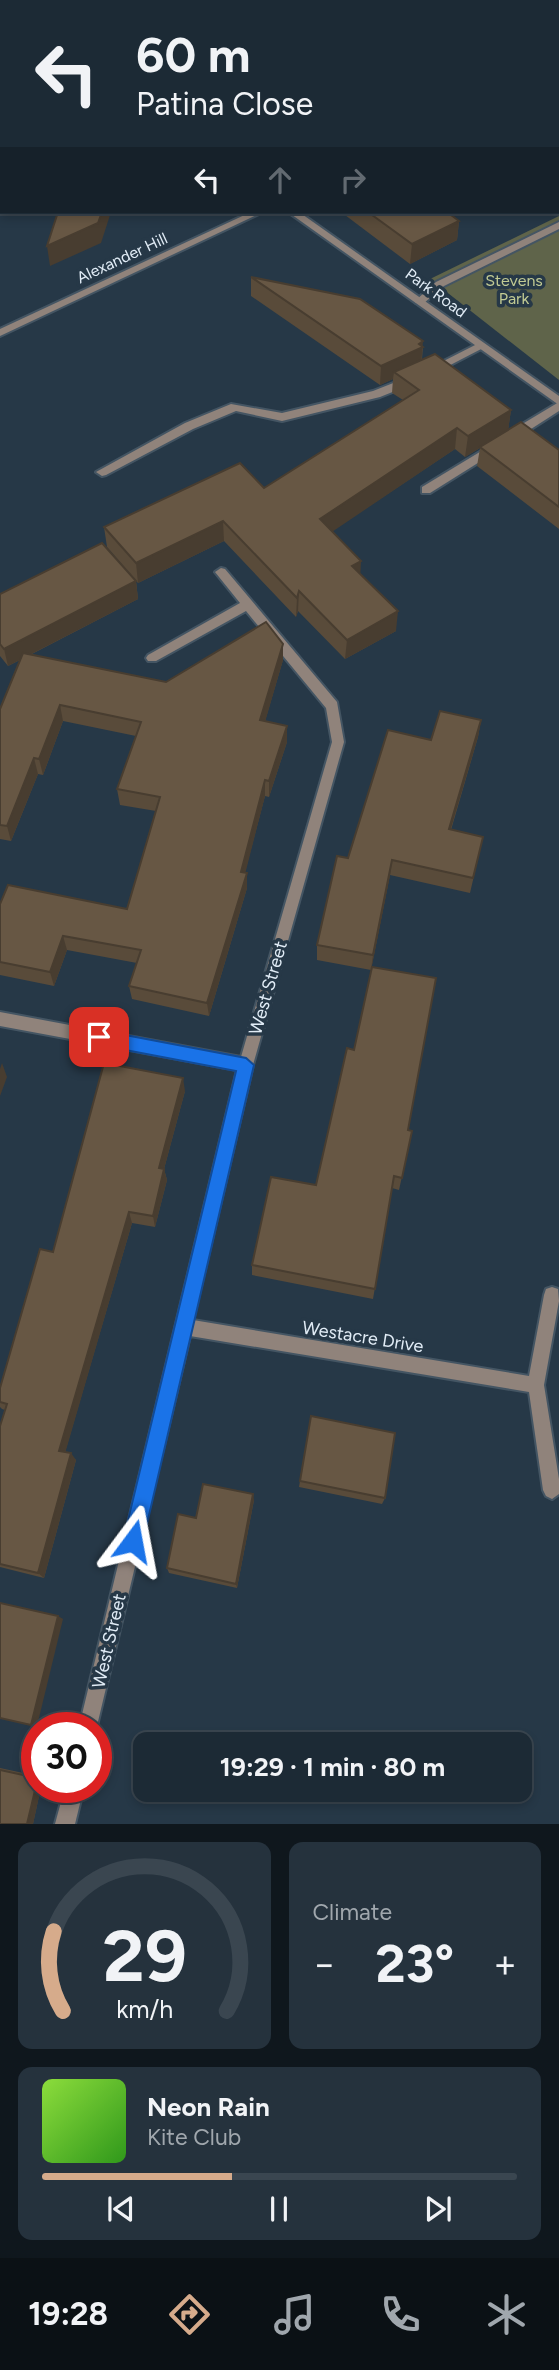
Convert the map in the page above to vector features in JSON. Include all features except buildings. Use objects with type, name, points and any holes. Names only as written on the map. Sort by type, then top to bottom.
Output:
[{"type":"street","name":"Alexander Hill","points":[[0,333],[254,214]]},
{"type":"street","name":"Park Road","points":[[296,214],[481,345],[559,404]]},
{"type":"street","points":[[420,301],[440,284],[559,225]]},
{"type":"street","points":[[102,472],[189,426],[235,407],[282,417],[376,394],[481,345]]},
{"type":"street","points":[[426,490],[559,404]]},
{"type":"street","name":"West Street","points":[[92,1712],[246,1065],[338,742],[332,706],[221,572]]},
{"type":"street","points":[[152,658],[246,605]]},
{"type":"street","points":[[0,1019],[246,1065]]},
{"type":"street","points":[[552,1295],[536,1385],[552,1490]]},
{"type":"street","name":"Westacre Drive","points":[[184,1327],[536,1385]]},
{"type":"street","points":[[65,1824],[70,1803]]},
{"type":"green space","name":"Stevens Park","points":[[559,216],[559,380],[430,279]]},
{"type":"route","points":[[99,1037],[246,1065],[133,1541]]}]
